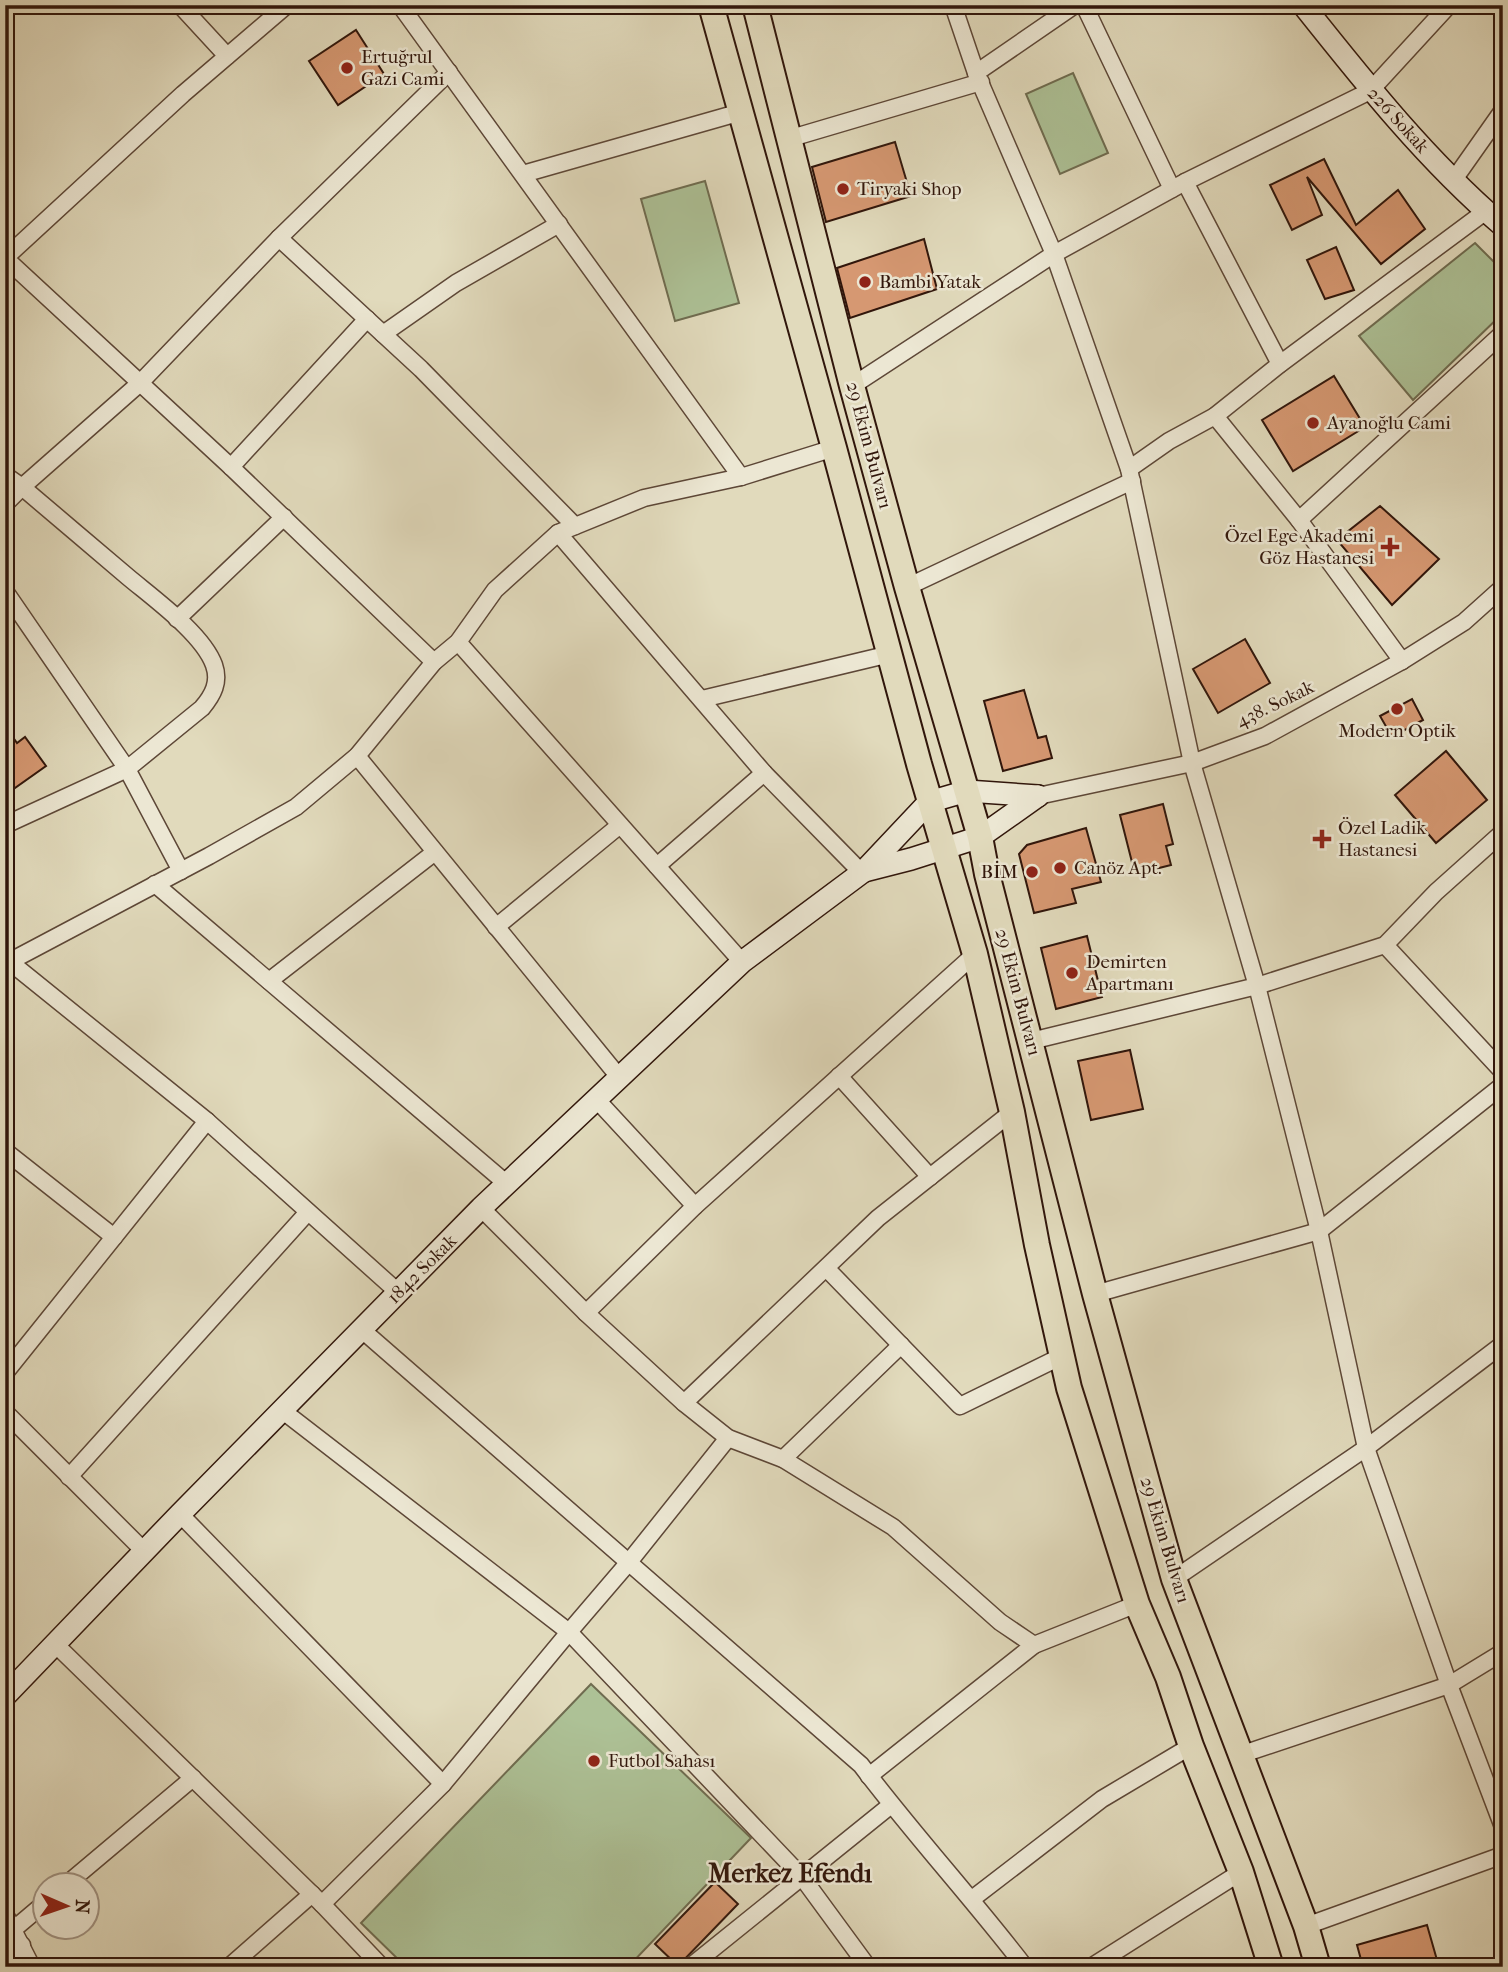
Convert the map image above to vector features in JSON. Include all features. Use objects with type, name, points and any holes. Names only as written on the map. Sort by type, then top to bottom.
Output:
[{"type":"main road","name":"29 Ekim Bulvarı","points":[[711,5],[929,802],[975,954],[1012,1112],[1037,1245],[1069,1388],[1137,1604],[1168,1677],[1191,1746],[1241,1872],[1271,1967]]},
{"type":"main road","name":"29 Ekim Bulvarı","points":[[755,5],[852,386],[980,836],[987,874],[1095,1294],[1174,1579],[1306,1926],[1318,1967]]},
{"type":"street","points":[[180,5],[227,57]]},
{"type":"street","points":[[286,5],[5,258],[232,467],[434,662]]},
{"type":"street","points":[[400,5],[741,477]]},
{"type":"street","points":[[953,5],[979,78],[1054,254],[1130,475],[1192,763],[1257,986],[1318,1231],[1366,1448],[1449,1685],[1503,1827]]},
{"type":"street","points":[[789,139],[979,78],[1075,5]]},
{"type":"street","points":[[1084,5],[1178,185],[1280,363]]},
{"type":"street","name":"226 Sokak","points":[[1303,5],[1370,91],[1453,180],[1503,226]]},
{"type":"street","points":[[852,386],[1054,254],[1178,185],[1370,91],[1450,5]]},
{"type":"street","points":[[5,504],[140,383],[279,238],[449,72]]},
{"type":"street","points":[[1453,180],[1503,110]]},
{"type":"street","points":[[523,174],[741,112]]},
{"type":"street","points":[[907,587],[1130,475],[1169,441],[1215,416],[1280,363],[1486,211]]},
{"type":"street","points":[[383,334],[456,283],[558,224]]},
{"type":"street","points":[[279,238],[421,369],[575,526]]},
{"type":"street","points":[[232,467],[367,319]]},
{"type":"street","points":[[1299,520],[1503,333]]},
{"type":"street","points":[[1215,416],[1299,520],[1402,661]]},
{"type":"street","points":[[399,1293],[207,1121],[6,961],[181,871],[296,807],[356,756],[434,662],[458,642],[495,590],[558,533],[644,498],[741,477],[834,448]]},
{"type":"street","points":[[5,475],[177,619],[209,654],[215,668],[217,684],[211,698],[202,708],[127,769],[5,825]]},
{"type":"street","points":[[5,484],[22,487]]},
{"type":"street","points":[[177,619],[284,517]]},
{"type":"street","points":[[558,533],[764,773],[863,872]]},
{"type":"street","name":"438. Sokak","points":[[1038,796],[1192,763],[1265,736],[1402,661],[1464,622],[1503,587]]},
{"type":"street","points":[[5,591],[127,769],[181,871]]},
{"type":"street","points":[[458,642],[742,962]]},
{"type":"street","points":[[702,699],[890,654]]},
{"type":"street","points":[[356,756],[619,1077]]},
{"type":"street","points":[[657,866],[764,773]]},
{"type":"street","points":[[863,872],[929,802],[967,791],[1038,796]]},
{"type":"street","points":[[863,872],[980,836],[1038,796]]},
{"type":"street","points":[[496,927],[620,825]]},
{"type":"street","points":[[1031,1041],[1257,986],[1385,945],[1436,891],[1503,832]]},
{"type":"street","points":[[269,982],[435,852]]},
{"type":"street","name":"1842 Sokak","points":[[7,1690],[481,1208],[742,962],[863,872]]},
{"type":"street","points":[[155,884],[507,1184]]},
{"type":"street","points":[[1385,945],[1503,1072]]},
{"type":"street","points":[[586,1313],[695,1206],[975,954]]},
{"type":"street","points":[[839,1076],[930,1177]]},
{"type":"street","points":[[1095,1294],[1318,1231],[1503,1085]]},
{"type":"street","points":[[597,1100],[695,1206]]},
{"type":"street","points":[[684,1404],[878,1218],[1012,1112]]},
{"type":"street","points":[[5,1373],[207,1121]]},
{"type":"street","points":[[5,1151],[114,1237]]},
{"type":"street","points":[[481,1208],[586,1313],[684,1404],[728,1438],[783,1459],[892,1527],[1000,1622],[1034,1645]]},
{"type":"street","points":[[69,1476],[309,1212]]},
{"type":"street","points":[[826,1268],[960,1406],[1062,1356]]},
{"type":"street","points":[[361,1329],[861,1765],[1025,1967]]},
{"type":"street","points":[[783,1459],[901,1345]]},
{"type":"street","points":[[1174,1579],[1366,1448],[1501,1349]]},
{"type":"street","points":[[283,1411],[569,1632],[802,1877],[868,1967]]},
{"type":"street","points":[[5,1412],[144,1551]]},
{"type":"street","points":[[229,1967],[317,1899],[443,1784],[629,1562],[728,1438]]},
{"type":"street","points":[[180,1514],[443,1784]]},
{"type":"street","points":[[869,1776],[1034,1645],[1137,1604]]},
{"type":"street","points":[[54,1643],[317,1899],[382,1967]]},
{"type":"street","points":[[1240,1755],[1449,1685],[1503,1652]]},
{"type":"street","points":[[972,1899],[1102,1799],[1191,1746]]},
{"type":"street","points":[[85,1870],[193,1778]]},
{"type":"street","points":[[690,1967],[891,1805]]},
{"type":"street","points":[[1306,1926],[1503,1855]]},
{"type":"street","points":[[1091,1967],[1241,1872]]},
{"type":"street","points":[[5,1914],[32,1967]]},
{"type":"street","points":[[14,1929],[32,1914]]},
{"type":"street","points":[[5,1960],[22,1945]]},
{"type":"green space","points":[[1073,73],[1108,153],[1060,174],[1026,94]]},
{"type":"green space","points":[[705,181],[739,303],[675,321],[641,199]]},
{"type":"green space","points":[[1475,243],[1503,271],[1503,313],[1413,400],[1359,336]]},
{"type":"green space","name":"Futbol Sahası","points":[[591,1684],[751,1838],[628,1967],[406,1967],[361,1923]]},
{"type":"building","name":"Ertuğrul Gazi Cami","points":[[356,30],[384,74],[338,105],[309,61]]},
{"type":"building","points":[[895,142],[911,196],[826,222],[812,167]]},
{"type":"building","points":[[1324,159],[1356,225],[1398,190],[1425,229],[1381,264],[1307,177],[1322,215],[1292,230],[1270,185]]},
{"type":"building","points":[[924,239],[937,289],[850,318],[837,268]]},
{"type":"building","points":[[1336,247],[1354,290],[1325,299],[1307,260]]},
{"type":"building","name":"Ayanoğlu Cami","points":[[1334,376],[1365,427],[1293,471],[1262,420]]},
{"type":"building","points":[[1380,506],[1439,559],[1392,605],[1337,540]]},
{"type":"building","points":[[1245,639],[1270,683],[1218,713],[1193,669]]},
{"type":"building","points":[[1024,690],[1038,738],[1046,736],[1052,758],[1003,771],[984,701]]},
{"type":"building","points":[[1412,699],[1423,720],[1392,737],[1380,716]]},
{"type":"building","points":[[5,726],[17,743],[25,737],[46,766],[5,795]]},
{"type":"building","points":[[1446,751],[1487,800],[1436,843],[1395,795]]},
{"type":"building","points":[[1163,804],[1173,844],[1166,846],[1171,865],[1135,874],[1120,815]]},
{"type":"building","name":"Canöz Apt.","points":[[1086,828],[1101,882],[1072,889],[1076,903],[1034,913],[1019,854],[1027,845]]},
{"type":"building","name":"Demirten Apartmanı","points":[[1087,936],[1102,997],[1056,1009],[1041,948]]},
{"type":"building","points":[[1130,1050],[1143,1109],[1091,1120],[1078,1061]]},
{"type":"building","points":[[715,1882],[738,1904],[678,1966],[655,1944]]},
{"type":"building","points":[[1427,1925],[1439,1967],[1363,1967],[1357,1945]]},
{"type":"place","name":"Ertuğrul Gazi Cami","points":[[347,68]]},
{"type":"place","name":"Tiryaki Shop","points":[[843,189]]},
{"type":"place","name":"Bambi Yatak","points":[[865,282]]},
{"type":"place","name":"Ayanoğlu Cami","points":[[1313,423]]},
{"type":"place","name":"Özel Ege Akademi Göz Hastanesi","points":[[1390,547]]},
{"type":"place","name":"Modern Optik","points":[[1397,709]]},
{"type":"place","name":"Özel Ladik Hastanesi","points":[[1322,839]]},
{"type":"place","name":"Canöz Apt.","points":[[1060,868]]},
{"type":"place","name":"BİM","points":[[1032,872]]},
{"type":"place","name":"Demirten Apartmanı","points":[[1072,973]]},
{"type":"place","name":"Futbol Sahası","points":[[594,1761]]},
{"type":"district","name":"Merkez Efendı","points":[[790,1873]]}]
